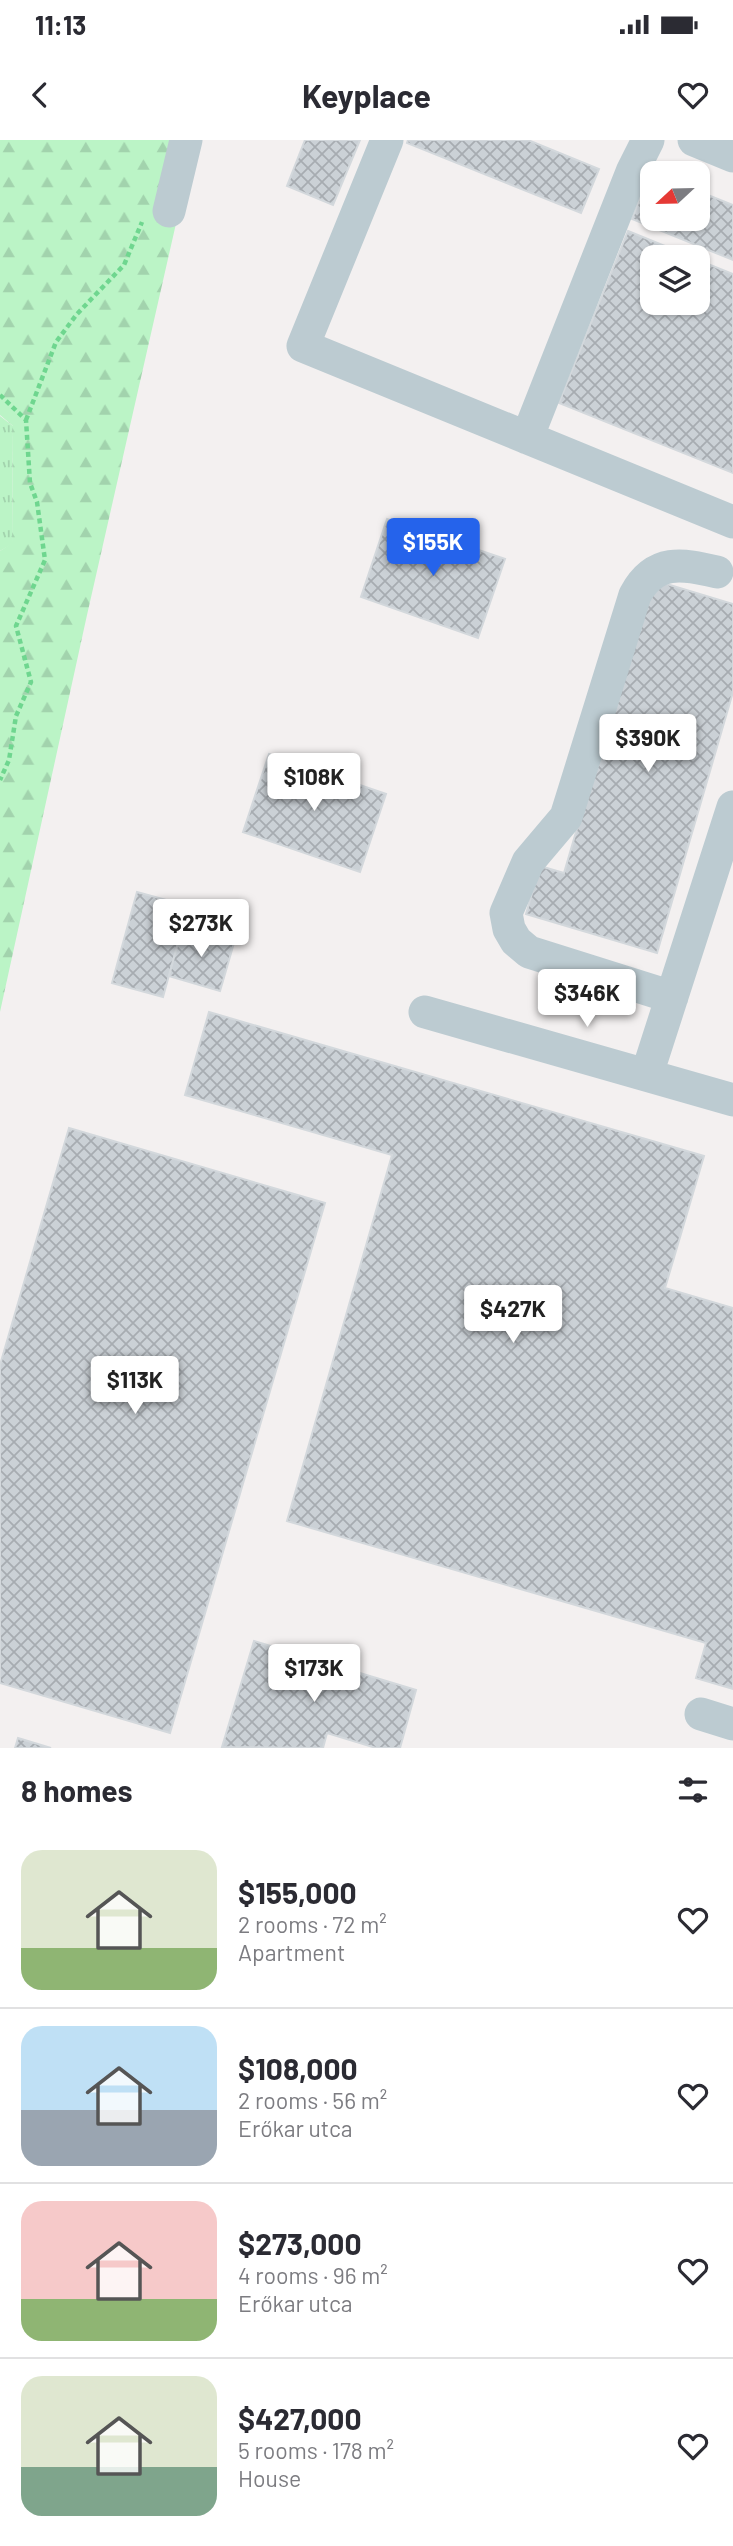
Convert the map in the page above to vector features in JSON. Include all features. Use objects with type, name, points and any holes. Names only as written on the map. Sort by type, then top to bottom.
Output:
[{"type":"street","points":[[156,214],[186,140]]},
{"type":"street","points":[[387,140],[303,346],[733,522]]},
{"type":"street","points":[[527,438],[632,172],[648,140]]},
{"type":"street","points":[[694,140],[733,156]]},
{"type":"street","points":[[672,997],[529,952],[516,941],[509,929],[506,913],[528,862],[566,817],[635,595],[643,579],[671,566],[691,566],[717,572]]},
{"type":"street","points":[[646,1074],[733,807]]},
{"type":"street","points":[[425,1012],[733,1100]]},
{"type":"path","points":[[0,780],[9,760],[16,716],[31,682],[16,626],[45,560],[37,502],[30,483],[26,420],[56,342],[77,314],[124,265],[156,214]]},
{"type":"path","points":[[0,395],[26,420]]},
{"type":"green space","points":[[0,140],[195,140],[0,1012],[0,551],[12,543],[13,426],[0,415]]},
{"type":"green space","points":[[0,416],[13,426],[12,544],[0,551]]},
{"type":"building","points":[[305,140],[360,140],[333,205],[287,186]]},
{"type":"building","points":[[408,140],[528,140],[599,169],[581,213],[407,143]]},
{"type":"building","points":[[710,196],[733,205],[733,260],[710,251],[710,245],[696,245],[662,231],[710,231]]},
{"type":"building","points":[[640,198],[640,222],[632,219]]},
{"type":"building","points":[[628,231],[662,245],[640,245],[640,315],[710,315],[710,265],[733,274],[733,473],[559,403]]},
{"type":"building","points":[[387,519],[505,559],[478,638],[361,597]]},
{"type":"building","points":[[650,579],[733,604],[733,692],[657,953],[526,914],[540,866],[564,873]]},
{"type":"building","points":[[269,754],[386,794],[360,872],[243,832]]},
{"type":"building","points":[[137,892],[188,906],[163,997],[112,983]]},
{"type":"building","points":[[182,928],[234,943],[220,991],[169,976]]},
{"type":"building","points":[[209,1012],[704,1156],[665,1288],[733,1308],[733,1689],[696,1678],[706,1643],[287,1521],[392,1155],[185,1095]]},
{"type":"building","points":[[69,1128],[325,1203],[170,1733],[0,1683],[0,1365]]},
{"type":"building","points":[[254,1641],[416,1690],[400,1748],[376,1748],[327,1733],[323,1748],[222,1747]]},
{"type":"building","points":[[18,1738],[51,1748],[15,1748]]}]
